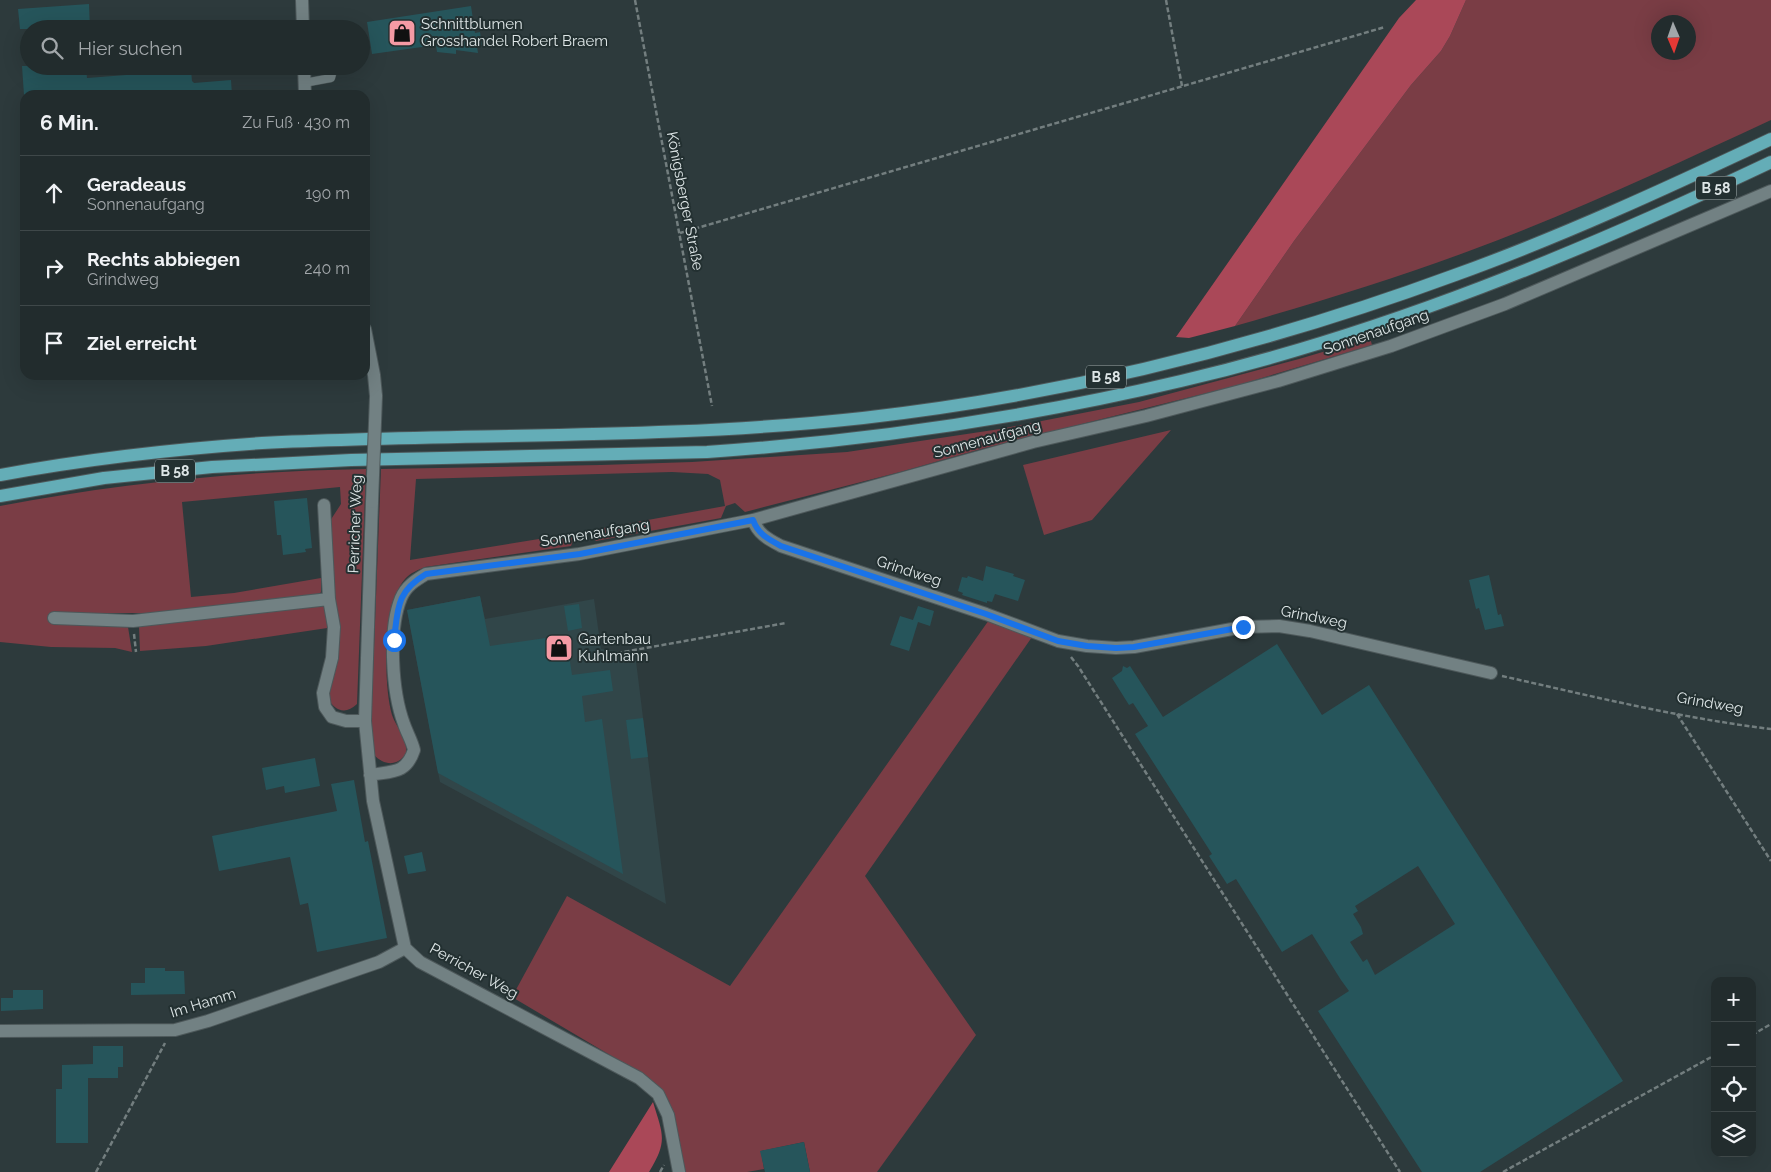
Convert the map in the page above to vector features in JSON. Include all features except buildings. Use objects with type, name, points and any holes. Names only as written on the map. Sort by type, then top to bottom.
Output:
[{"type":"main road","name":"B 58","points":[[0,475],[105,458],[210,446],[708,431],[865,417],[1000,398],[1175,362],[1274,335],[1408,292],[1490,262],[1577,226],[1771,139]]},
{"type":"main road","name":"B 58","points":[[0,496],[104,478],[212,467],[351,460],[707,452],[760,448],[868,438],[1003,418],[1083,403],[1229,369],[1406,315],[1522,272],[1660,213],[1771,162]]},
{"type":"street","points":[[302,0],[303,20]]},
{"type":"street","points":[[304,75],[305,89]]},
{"type":"street","name":"Sonnenaufgang","points":[[370,775],[399,770],[410,761],[414,750],[404,724],[398,700],[394,672],[394,640],[397,612],[402,596],[412,582],[426,574],[580,554],[753,520],[1033,442],[1146,416],[1259,386],[1391,346],[1506,304],[1771,191]]},
{"type":"street","name":"Perricher Weg","points":[[370,355],[376,396],[365,721],[373,800],[405,948],[420,962],[640,1078],[658,1094],[668,1115],[679,1172]]},
{"type":"street","name":"Perricher Weg","points":[[324,505],[328,599],[334,627],[332,658],[323,693],[325,707],[332,717],[346,721],[365,721]]},
{"type":"street","name":"Grindweg","points":[[753,520],[757,530],[766,538],[781,546],[986,614],[1058,641],[1087,646],[1134,647],[1234,628],[1279,626],[1310,631],[1491,674]]},
{"type":"street","points":[[54,618],[133,620],[328,599]]},
{"type":"street","name":"Im Hamm","points":[[0,1031],[175,1030],[208,1021],[379,962],[405,948]]},
{"type":"lane","points":[[305,89],[331,78],[332,75]]},
{"type":"path","name":"Königsberger Straße","points":[[635,0],[712,406]]},
{"type":"path","points":[[1166,0],[1182,86]]},
{"type":"path","points":[[680,233],[1385,27]]},
{"type":"path","points":[[133,620],[136,652]]},
{"type":"path","points":[[595,657],[786,622]]},
{"type":"path","points":[[1058,641],[1078,666],[1400,1172]]},
{"type":"path","name":"Grindweg","points":[[1491,674],[1677,714],[1741,726],[1771,729]]},
{"type":"path","points":[[1677,714],[1771,861]]},
{"type":"path","points":[[1756,1033],[1771,1024]]},
{"type":"path","points":[[96,1172],[163,1045],[175,1030]]},
{"type":"path","points":[[1503,1172],[1711,1057]]},
{"type":"shaded area","points":[[1416,0],[1466,0],[1441,51],[1411,85],[1294,241],[1235,326],[1189,338],[1176,337],[1399,18]]},
{"type":"shaded area","points":[[1466,0],[1771,0],[1771,120],[1546,221],[1440,262],[1235,326],[1294,241],[1411,85],[1441,51]]},
{"type":"shaded area","points":[[1370,338],[1372,345],[1235,386],[981,449],[745,512],[735,503],[726,506],[721,518],[596,541],[587,531],[725,506],[720,480],[708,474],[672,472],[416,479],[410,560],[576,533],[571,546],[425,567],[412,573],[405,579],[398,590],[392,606],[386,665],[392,715],[404,738],[406,754],[394,763],[386,763],[374,755],[371,724],[381,469],[692,462],[847,452],[1000,429],[1139,402]]},
{"type":"shaded area","points":[[1171,430],[1092,520],[1044,535],[1023,465]]},
{"type":"shaded area","points":[[366,469],[357,704],[349,710],[337,709],[328,698],[332,583],[328,524],[341,504],[340,487],[182,502],[191,597],[234,593],[321,578],[321,592],[319,595],[155,613],[51,613],[125,625],[128,627],[132,652],[115,648],[51,647],[0,642],[0,506],[91,491],[182,480],[274,472]]},
{"type":"shaded area","points":[[480,596],[485,619],[594,599],[601,649],[616,651],[617,656],[635,653],[666,904],[440,782],[407,610]]},
{"type":"shaded area","points":[[329,604],[334,627],[206,646],[140,651],[139,626]]},
{"type":"shaded area","points":[[989,620],[1032,637],[865,876],[976,1035],[877,1172],[810,1172],[804,1142],[761,1151],[764,1169],[747,1172],[685,1172],[674,1113],[642,1074],[512,997],[567,896],[730,986]]},
{"type":"shaded area","points":[[653,1102],[662,1138],[659,1153],[649,1172],[609,1172]]},
{"type":"place","name":"Schnittblumen Grosshandel Robert Braem","points":[[402,33]]},
{"type":"place","name":"Gartenbau Kuhlmann","points":[[559,648]]},
{"type":"route","points":[[394,640],[397,612],[402,596],[412,582],[426,574],[580,554],[753,520],[757,530],[766,538],[781,546],[1033,630],[1058,641],[1087,646],[1134,647],[1243,627]]}]
